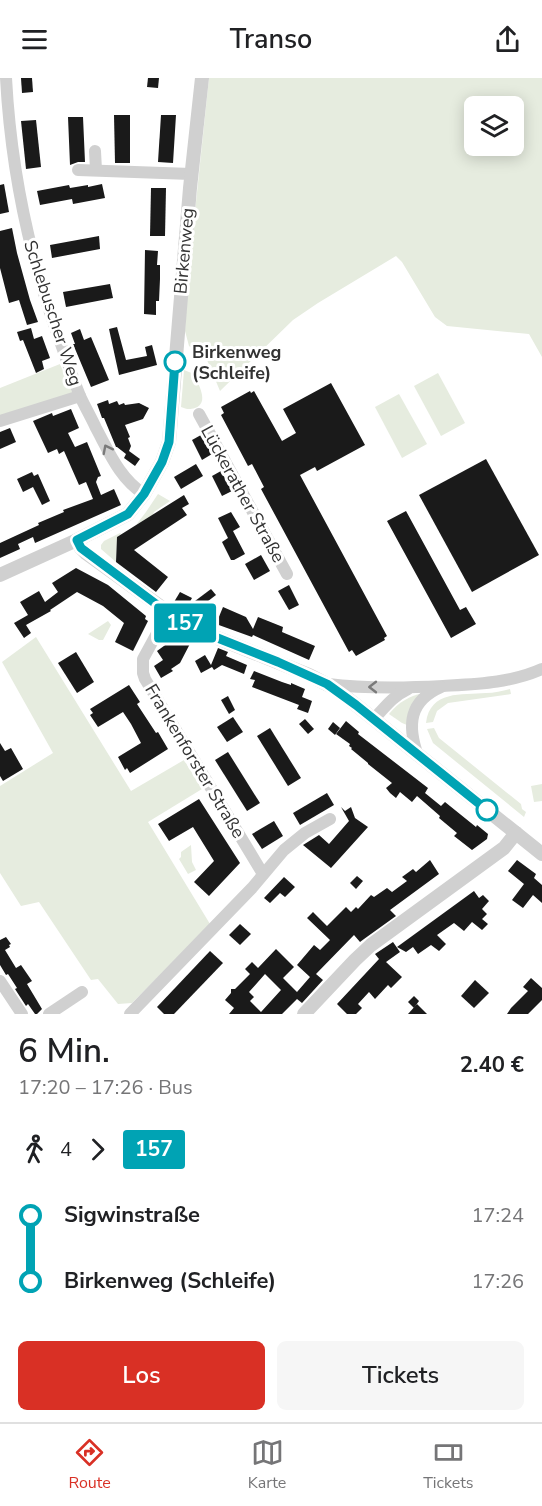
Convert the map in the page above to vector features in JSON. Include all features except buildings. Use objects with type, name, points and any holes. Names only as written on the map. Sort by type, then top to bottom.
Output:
[{"type":"street","name":"Schlebuscher Weg","points":[[6,78],[10,144],[18,189],[31,250],[47,307],[80,396],[119,470],[144,494]]},
{"type":"street","name":"Birkenweg","points":[[0,575],[128,514],[144,494],[165,455],[169,442],[191,174],[202,78]]},
{"type":"street","points":[[95,151],[96,170]]},
{"type":"street","points":[[78,170],[191,174]]},
{"type":"street","points":[[0,421],[80,396]]},
{"type":"street","name":"Lückerather Straße","points":[[199,414],[287,574]]},
{"type":"street","points":[[77,540],[86,553],[168,613],[199,631],[327,684],[542,854]]},
{"type":"street","name":"Frankenforster Straße","points":[[168,613],[143,659],[145,679],[263,874]]},
{"type":"street","points":[[327,684],[363,687],[478,684],[515,678],[542,669]]},
{"type":"street","points":[[418,756],[411,728],[416,709],[423,698],[444,686]]},
{"type":"street","points":[[374,719],[397,695],[418,687]]},
{"type":"street","points":[[130,1014],[252,888],[284,850],[295,840],[330,819]]},
{"type":"street","points":[[304,1014],[370,945],[504,848],[516,833]]},
{"type":"street","points":[[0,981],[21,1014]]},
{"type":"street","points":[[49,1014],[82,992]]},
{"type":"shaded area","points":[[209,78],[542,78],[542,357],[529,334],[447,326],[435,317],[402,262],[396,256],[293,320],[220,391],[207,360],[189,346],[185,331],[187,288]]},
{"type":"shaded area","points":[[60,364],[73,394],[0,417],[0,388]]},
{"type":"shaded area","points":[[184,370],[194,374],[202,393],[202,402],[193,409],[181,407]]},
{"type":"shaded area","points":[[438,373],[465,423],[441,436],[414,386]]},
{"type":"shaded area","points":[[399,394],[427,444],[402,458],[375,407]]},
{"type":"shaded area","points":[[158,494],[170,501],[136,525],[146,512]]},
{"type":"shaded area","points":[[120,533],[117,537],[116,562],[101,549],[101,545]]},
{"type":"shaded area","points":[[108,621],[111,625],[103,640],[88,634]]},
{"type":"shaded area","points":[[36,637],[131,791],[184,760],[202,789],[148,822],[210,924],[132,1003],[118,1004],[98,979],[91,980],[39,902],[21,906],[0,873],[0,786],[53,753],[2,662]]},
{"type":"shaded area","points":[[510,689],[511,694],[448,703],[437,711],[433,722],[426,723],[434,705],[448,696],[492,693]]},
{"type":"shaded area","points":[[424,693],[407,725],[389,714],[405,700]]},
{"type":"shaded area","points":[[434,728],[439,738],[521,804],[522,809],[526,812],[524,817],[433,743],[427,729]]},
{"type":"shaded area","points":[[542,784],[542,801],[534,802],[531,786]]},
{"type":"shaded area","points":[[191,845],[192,862],[196,870],[188,874],[179,859],[181,852]]},
{"type":"bus line","name":"157","points":[[175,362],[169,442],[162,462],[134,508],[122,518],[77,540],[81,548],[189,626],[327,684],[487,810]]},
{"type":"place","name":"Birkenweg (Schleife)","points":[[175,362]]}]
